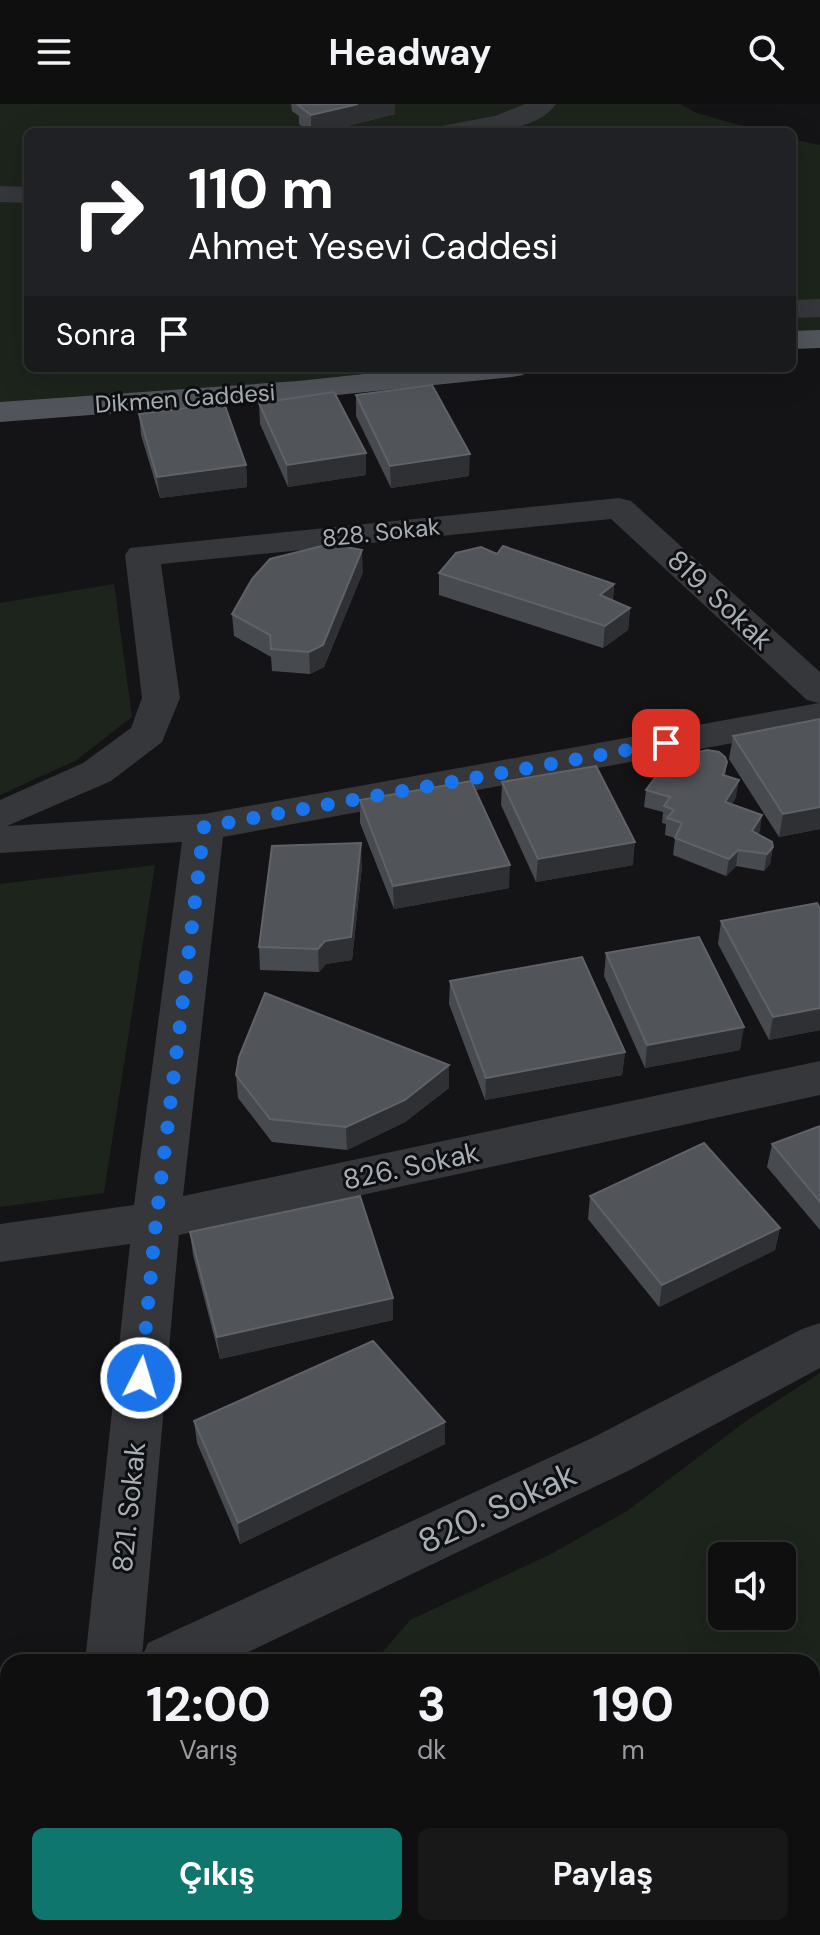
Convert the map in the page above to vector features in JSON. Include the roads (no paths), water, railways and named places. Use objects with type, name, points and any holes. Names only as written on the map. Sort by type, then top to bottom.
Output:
[{"type":"main road","points":[[796,340],[820,339]]},
{"type":"main road","name":"Dikmen Caddesi","points":[[0,412],[298,390],[473,372]]},
{"type":"street","points":[[469,128],[532,112],[543,104]]},
{"type":"street","points":[[0,194],[24,195]]},
{"type":"street","points":[[796,309],[820,308]]},
{"type":"street","name":"828. Sokak","points":[[0,815],[97,772],[148,734],[161,698],[142,555],[619,508]]},
{"type":"street","name":"819. Sokak","points":[[619,508],[820,692]]},
{"type":"street","points":[[0,840],[204,827],[820,715]]},
{"type":"street","name":"821. Sokak","points":[[114,1654],[156,1221],[204,827]]},
{"type":"street","name":"826. Sokak","points":[[0,1243],[156,1221],[820,1078]]},
{"type":"street","name":"820. Sokak","points":[[185,1654],[611,1454],[820,1344]]}]
